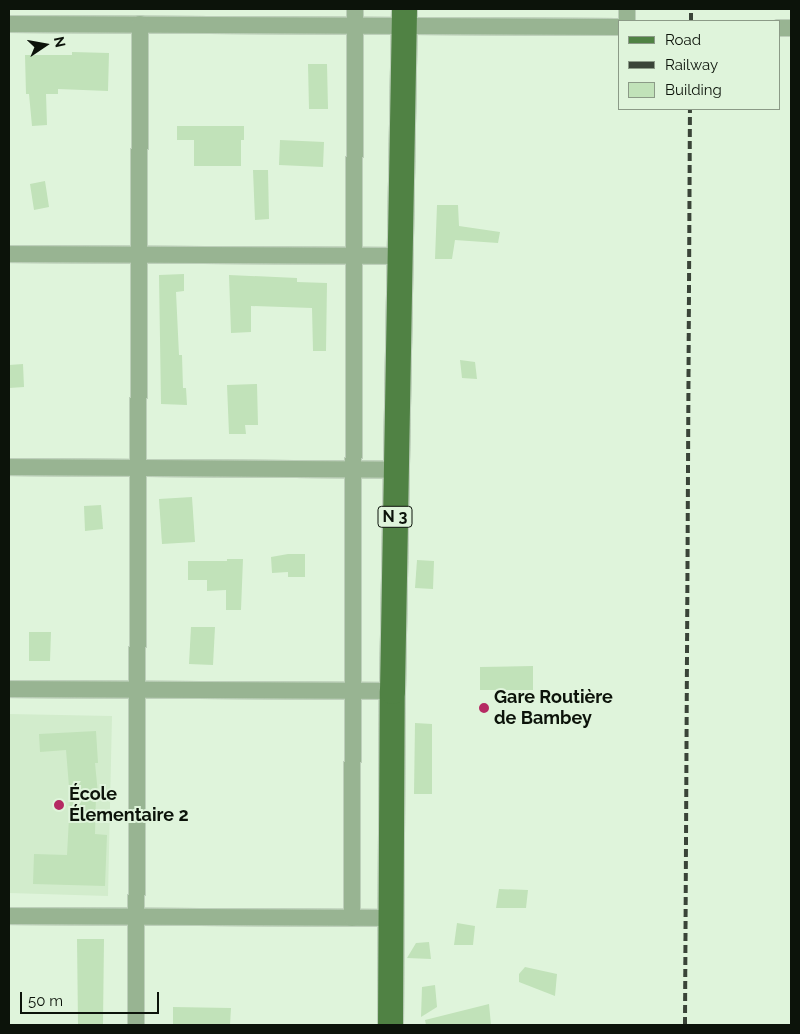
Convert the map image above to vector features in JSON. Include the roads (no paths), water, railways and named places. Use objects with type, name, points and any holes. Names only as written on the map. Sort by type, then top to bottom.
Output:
[{"type":"main road","name":"N 3","points":[[390,1025],[395,470],[404,17]]},
{"type":"street","points":[[352,918],[355,9]]},
{"type":"street","points":[[9,24],[355,26],[404,17],[618,27]]},
{"type":"street","points":[[136,1025],[140,24]]},
{"type":"street","points":[[9,254],[400,256]]},
{"type":"street","points":[[9,468],[395,470]]},
{"type":"street","points":[[9,689],[392,691]]},
{"type":"street","points":[[9,916],[390,918]]},
{"type":"railway","points":[[691,9],[691,20]]},
{"type":"railway","points":[[685,1025],[690,110]]},
{"type":"place","name":"Gare Routière de Bambey","points":[[484,708]]},
{"type":"place","name":"École Élementaire 2","points":[[59,805]]}]
